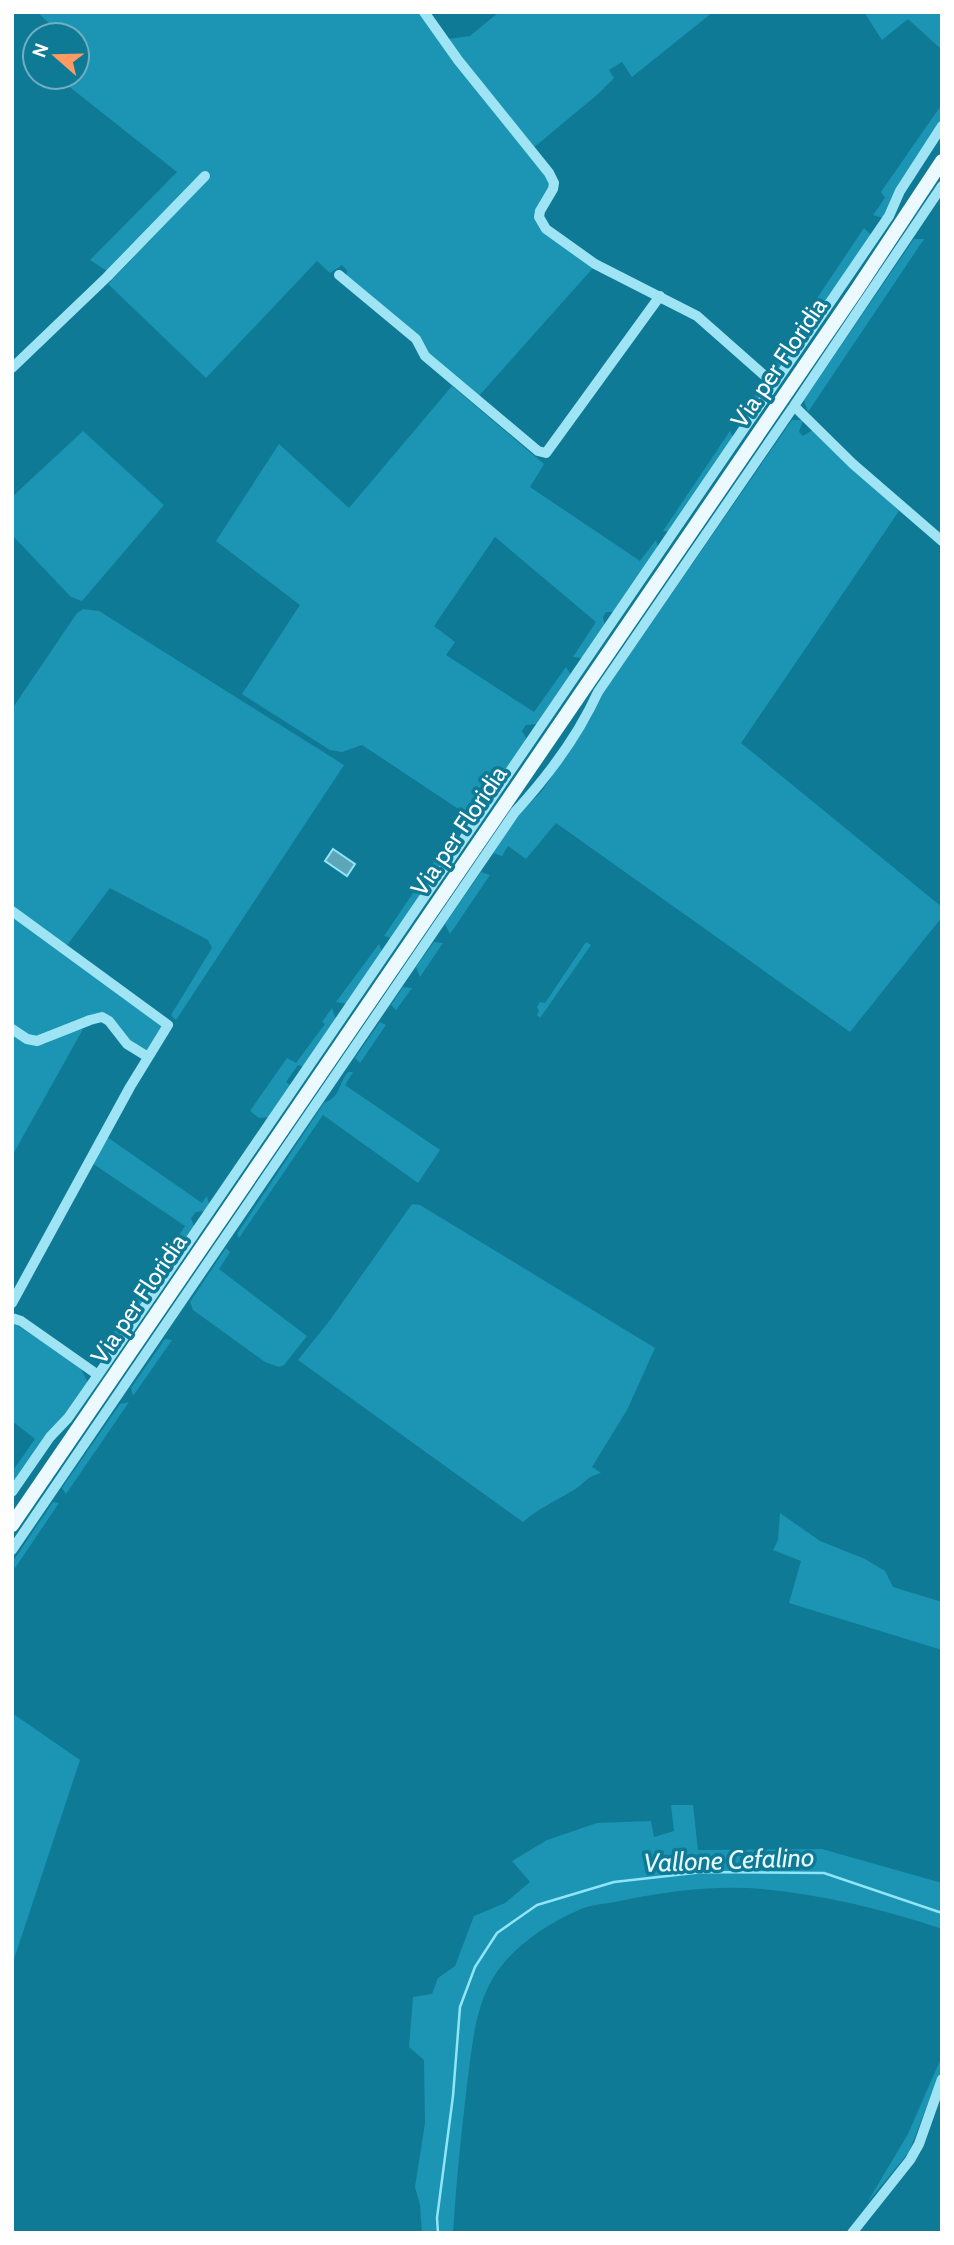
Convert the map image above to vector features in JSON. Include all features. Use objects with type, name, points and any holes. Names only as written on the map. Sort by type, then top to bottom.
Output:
[{"type":"main road","name":"Via per Floridia","points":[[12,1525],[856,291],[942,161]]},
{"type":"street","points":[[424,12],[458,60],[550,173],[553,189],[539,217],[546,229],[595,264],[684,307],[707,323],[774,384]]},
{"type":"street","points":[[12,1492],[98,1375],[889,216],[900,191],[942,126]]},
{"type":"street","points":[[12,368],[107,277],[205,176]]},
{"type":"street","points":[[12,1550],[515,812],[540,786],[585,719],[597,692],[942,186]]},
{"type":"street","points":[[339,275],[416,339],[425,356],[435,365],[538,452],[546,453],[660,296]]},
{"type":"street","points":[[794,406],[852,464],[942,541]]},
{"type":"street","points":[[12,911],[168,1025],[12,1303]]},
{"type":"street","points":[[12,1029],[27,1039],[37,1041],[102,1017],[127,1044],[148,1057]]},
{"type":"street","points":[[12,1318],[21,1321],[98,1375]]},
{"type":"street","points":[[852,2233],[910,2160],[919,2144],[942,2079]]},
{"type":"shaded area","points":[[37,12],[420,12],[546,174],[551,185],[536,217],[593,268],[478,397],[346,277],[347,270],[342,265],[330,273],[317,261],[206,378],[108,284],[211,176],[206,171],[107,271],[90,260],[177,172],[75,91],[91,91],[91,21],[47,21]]},
{"type":"shaded area","points":[[499,12],[713,12],[632,77],[622,62],[609,70],[614,78],[532,149],[448,39],[470,36]]},
{"type":"shaded area","points":[[864,12],[942,12],[942,50],[908,19],[882,40]]},
{"type":"shaded area","points":[[942,104],[942,120],[898,186],[883,218],[873,215],[885,198],[881,192]]},
{"type":"shaded area","points":[[864,228],[871,235],[777,372],[767,373]]},
{"type":"shaded area","points":[[914,239],[924,239],[808,412],[804,400]]},
{"type":"shaded area","points":[[764,383],[766,389],[743,422],[737,422]]},
{"type":"shaded area","points":[[452,386],[544,464],[530,487],[640,561],[656,540],[658,548],[614,612],[606,612],[603,617],[605,626],[582,658],[573,657],[596,622],[495,537],[434,626],[455,642],[446,655],[534,712],[566,667],[571,675],[537,724],[526,725],[522,731],[527,740],[477,813],[466,814],[362,745],[342,752],[330,750],[242,694],[300,605],[216,541],[279,444],[349,508]]},
{"type":"shaded area","points":[[792,420],[803,420],[799,432],[803,436],[813,430],[899,511],[741,743],[942,907],[942,917],[850,1032],[556,823],[526,859],[508,846],[502,856],[493,853],[521,812],[542,791],[591,718],[603,693]]},
{"type":"shaded area","points":[[83,431],[164,505],[82,601],[71,597],[12,535],[12,497]]},
{"type":"shaded area","points":[[730,431],[733,437],[669,532],[663,531]]},
{"type":"shaded area","points":[[83,609],[99,611],[344,765],[176,1020],[171,1015],[212,948],[208,940],[110,888],[65,948],[12,908],[12,709],[77,613]]},
{"type":"shaded area","points":[[333,849],[355,864],[347,876],[325,861]]},
{"type":"shaded area","points":[[438,856],[441,866],[392,938],[384,936]]},
{"type":"shaded area","points":[[481,872],[490,875],[450,934],[445,924]]},
{"type":"shaded area","points":[[12,914],[165,1025],[147,1053],[129,1042],[110,1019],[32,1038],[12,1025]]},
{"type":"shaded area","points":[[434,942],[443,943],[420,977],[416,967]]},
{"type":"shaded area","points":[[586,942],[591,945],[540,1018],[537,1015],[537,1007],[540,1002],[545,1003]]},
{"type":"shaded area","points":[[379,944],[382,952],[347,1004],[336,1002]]},
{"type":"shaded area","points":[[403,987],[412,988],[396,1010],[391,1005]]},
{"type":"shaded area","points":[[332,1008],[336,1020],[304,1067],[298,1065],[286,1082],[291,1086],[270,1117],[259,1118],[250,1111],[287,1058],[296,1063],[325,1024],[322,1022]]},
{"type":"shaded area","points":[[380,1022],[386,1025],[360,1063],[355,1058]]},
{"type":"shaded area","points":[[83,1029],[12,1156],[12,1033],[34,1044],[41,1044]]},
{"type":"shaded area","points":[[348,1072],[353,1072],[345,1085],[440,1150],[418,1183],[323,1115],[239,1238],[237,1234],[324,1103],[336,1094]]},
{"type":"shaded area","points":[[107,1137],[202,1203],[207,1196],[209,1204],[204,1211],[196,1212],[191,1218],[194,1226],[178,1248],[171,1248],[185,1226],[92,1163]]},
{"type":"shaded area","points":[[412,1204],[420,1205],[655,1348],[627,1410],[592,1467],[601,1473],[523,1522],[298,1360],[330,1320]]},
{"type":"shaded area","points":[[226,1248],[230,1252],[219,1269],[307,1336],[284,1365],[279,1367],[265,1362],[193,1310],[190,1302]]},
{"type":"shaded area","points":[[165,1257],[168,1263],[132,1316],[124,1316]]},
{"type":"shaded area","points":[[12,1322],[79,1365],[88,1383],[12,1484],[12,1472],[35,1439],[12,1421]]},
{"type":"shaded area","points":[[117,1327],[119,1335],[104,1358],[97,1358]]},
{"type":"shaded area","points":[[165,1339],[172,1340],[133,1396],[131,1388]]},
{"type":"shaded area","points":[[129,1402],[66,1494],[62,1488],[120,1404]]},
{"type":"shaded area","points":[[53,1502],[59,1503],[15,1568],[13,1561]]},
{"type":"shaded area","points":[[780,1513],[820,1541],[865,1559],[885,1571],[893,1587],[942,1602],[942,1650],[789,1603],[801,1561],[773,1550],[778,1540]]},
{"type":"shaded area","points":[[12,1713],[80,1760],[12,1965]]},
{"type":"shaded area","points":[[671,1805],[693,1805],[698,1850],[822,1849],[942,1883],[942,1929],[876,1909],[830,1899],[744,1888],[688,1890],[651,1895],[583,1908],[554,1922],[530,1938],[509,1957],[487,1990],[472,2044],[453,2233],[422,2233],[420,2205],[415,2187],[425,2123],[424,2060],[409,2047],[413,1997],[432,1994],[438,1978],[455,1966],[474,1916],[505,1903],[530,1882],[512,1861],[547,1840],[597,1823],[651,1821],[654,1837],[674,1831]]},
{"type":"shaded area","points":[[942,2056],[942,2068],[909,2152],[867,2203],[908,2134]]},
{"type":"waterway","name":"Vallone Cefalino","points":[[438,2233],[437,2218],[453,2096],[460,2007],[475,1967],[497,1933],[537,1905],[614,1882],[703,1872],[824,1873],[942,1913]]}]
